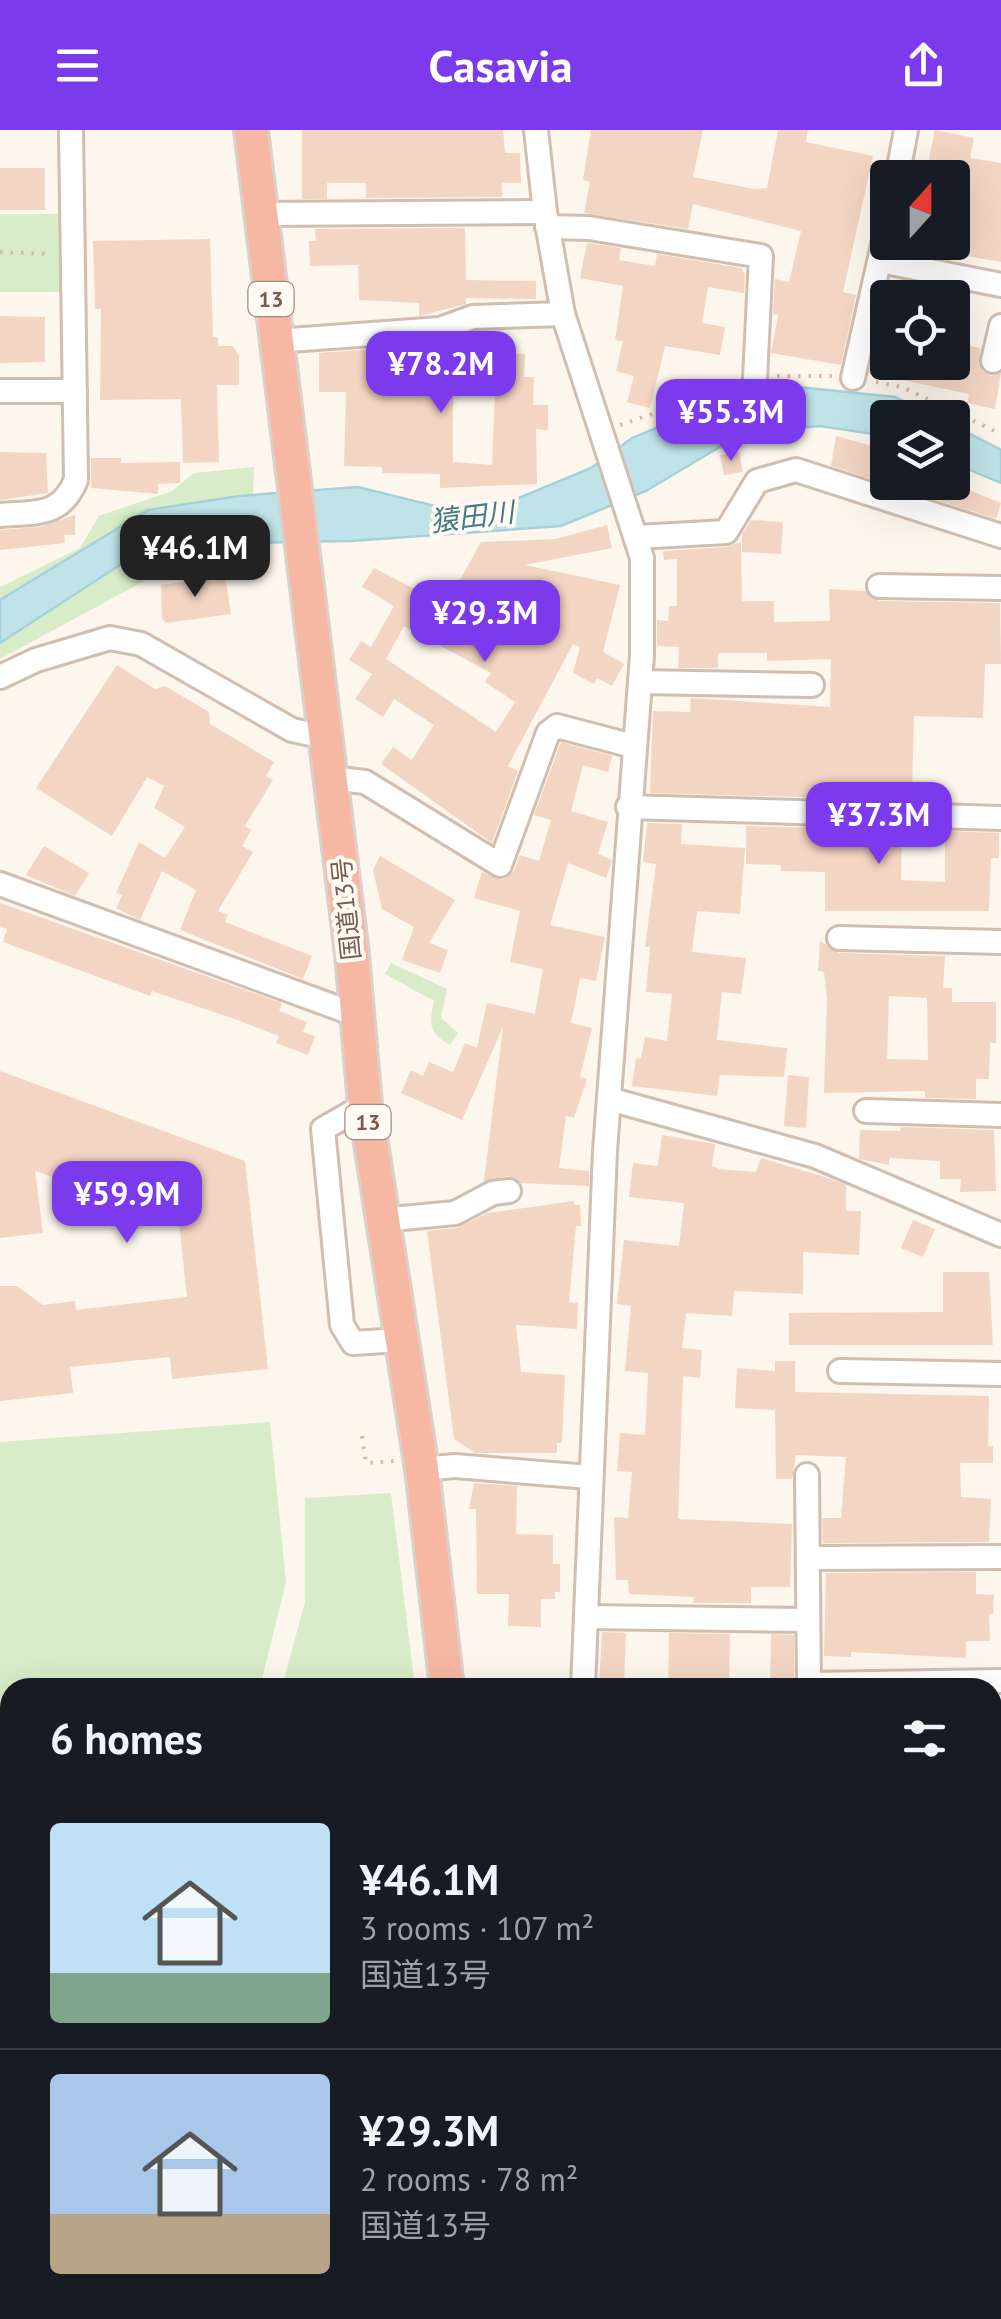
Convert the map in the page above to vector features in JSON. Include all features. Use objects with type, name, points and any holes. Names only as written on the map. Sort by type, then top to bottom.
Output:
[{"type":"highway","name":"国道13号","points":[[251,130],[331,778],[365,1105],[400,1340],[408,1465],[444,1678]]},
{"type":"street","points":[[0,515],[56,511],[68,499],[76,480],[71,130]]},
{"type":"street","points":[[536,130],[546,220],[564,314],[642,558],[640,682],[609,1099],[589,1476],[583,1678]]},
{"type":"street","points":[[900,160],[906,130]]},
{"type":"street","points":[[261,214],[546,220],[761,256],[755,379]]},
{"type":"street","points":[[852,378],[880,261],[1001,284]]},
{"type":"street","points":[[276,341],[440,329],[472,317],[564,314]]},
{"type":"street","points":[[994,361],[1001,326]]},
{"type":"street","points":[[0,391],[75,391]]},
{"type":"street","points":[[635,529],[726,532],[757,481],[796,470],[1001,536]]},
{"type":"street","points":[[879,586],[1001,588]]},
{"type":"street","points":[[0,677],[36,660],[110,638],[140,644],[292,730],[325,737]]},
{"type":"street","points":[[640,682],[812,685]]},
{"type":"street","points":[[331,778],[365,782],[500,865],[548,733],[557,726],[633,746]]},
{"type":"street","points":[[628,807],[1001,818]]},
{"type":"street","points":[[0,884],[357,1015]]},
{"type":"street","points":[[839,938],[1001,942]]},
{"type":"street","points":[[609,1099],[815,1156],[1001,1235]]},
{"type":"street","points":[[365,1105],[323,1129],[342,1324],[352,1343],[400,1340]]},
{"type":"street","points":[[866,1111],[1001,1115]]},
{"type":"street","points":[[382,1220],[456,1213],[493,1193],[509,1191]]},
{"type":"street","points":[[840,1371],[1001,1374]]},
{"type":"street","points":[[408,1465],[589,1476]]},
{"type":"street","points":[[807,1475],[809,1678]]},
{"type":"street","points":[[808,1558],[1001,1557]]},
{"type":"street","points":[[586,1617],[808,1620]]},
{"type":"path","points":[[0,252],[73,254]]},
{"type":"path","points":[[602,436],[755,379],[798,373],[902,388],[1001,434]]},
{"type":"path","points":[[362,1436],[366,1463],[408,1465]]},
{"type":"green space","points":[[0,214],[60,214],[61,292],[0,292]]},
{"type":"green space","points":[[254,467],[253,500],[0,610],[0,587],[80,548],[99,516],[172,491],[194,473]]},
{"type":"green space","points":[[259,533],[261,559],[181,568],[148,579],[0,659],[0,644],[145,545]]},
{"type":"green space","points":[[391,963],[447,989],[441,1018],[458,1033],[450,1045],[432,1027],[434,1001],[385,974]]},
{"type":"green space","points":[[270,1422],[286,1582],[262,1678],[0,1678],[0,1442]]},
{"type":"green space","points":[[391,1493],[414,1678],[284,1678],[305,1602],[305,1498]]},
{"type":"water","name":"猿田川","points":[[798,387],[901,400],[870,400],[870,433],[820,426],[743,433],[646,491],[561,526],[351,541],[178,544],[126,561],[0,643],[0,600],[148,510],[239,496],[358,487],[435,506],[514,500],[591,468],[632,438],[735,395]]},
{"type":"water","points":[[970,434],[1001,450],[1001,483],[970,470]]},
{"type":"building","points":[[302,130],[503,130],[505,153],[520,153],[521,183],[502,183],[502,197],[366,198],[366,183],[327,183],[327,199],[302,199]]},
{"type":"building","points":[[591,130],[703,130],[693,177],[754,189],[767,188],[778,130],[808,130],[806,142],[873,156],[843,292],[856,295],[841,365],[771,353],[778,315],[773,314],[775,279],[789,282],[801,231],[693,204],[688,229],[584,213],[590,182],[583,180]]},
{"type":"building","points":[[935,130],[974,138],[970,158],[1001,163],[1001,262],[970,257],[970,160],[929,160]]},
{"type":"building","points":[[0,168],[45,168],[45,210],[0,210]]},
{"type":"building","points":[[465,228],[466,280],[536,281],[536,299],[466,298],[466,304],[419,316],[419,303],[359,300],[358,265],[310,266],[309,241],[316,241],[315,229]]},
{"type":"building","points":[[210,239],[213,337],[218,337],[218,346],[233,346],[239,356],[239,385],[217,385],[219,462],[183,463],[181,399],[100,400],[101,309],[95,309],[93,241]]},
{"type":"building","points":[[587,243],[621,248],[619,260],[655,266],[657,254],[741,268],[745,274],[744,293],[708,287],[702,323],[725,327],[720,355],[665,346],[650,408],[627,402],[634,376],[616,371],[623,341],[615,340],[623,286],[580,278]]},
{"type":"building","points":[[0,316],[45,317],[45,362],[0,363]]},
{"type":"building","points":[[453,340],[453,352],[525,354],[524,377],[534,377],[533,405],[548,405],[548,430],[536,429],[537,484],[440,488],[440,474],[382,473],[382,467],[344,466],[346,392],[319,392],[319,353],[373,349],[373,383],[418,384],[418,346]],"holes":[[[453,393],[495,394],[492,465],[453,462]]]},
{"type":"building","points":[[970,346],[980,348],[982,371],[991,376],[1001,373],[995,409],[970,404],[969,394],[902,380],[970,380]]},
{"type":"building","points":[[836,436],[870,445],[870,479],[831,466]]},
{"type":"building","points":[[0,452],[46,453],[48,493],[0,500]]},
{"type":"building","points":[[739,452],[743,472],[724,475],[720,455]]},
{"type":"building","points":[[91,458],[121,458],[121,463],[180,462],[180,483],[158,484],[158,494],[91,488]]},
{"type":"building","points":[[970,491],[1001,503],[996,519],[937,500],[970,500]]},
{"type":"building","points":[[75,515],[75,535],[64,535],[65,543],[0,550],[0,530],[39,527]]},
{"type":"building","points":[[751,520],[783,522],[781,554],[742,552],[742,534]]},
{"type":"building","points":[[607,525],[612,548],[525,565],[620,585],[603,652],[624,664],[612,686],[597,678],[594,684],[573,673],[580,647],[573,644],[508,766],[518,771],[492,843],[381,764],[393,747],[412,760],[434,725],[394,699],[383,717],[355,699],[372,674],[349,660],[361,641],[371,647],[394,606],[362,587],[374,568],[446,605],[481,542],[555,539]],"holes":[[[404,626],[491,673],[485,682],[515,702],[496,732],[386,659]]]},
{"type":"building","points":[[741,542],[742,601],[774,601],[774,622],[830,621],[829,589],[865,591],[879,601],[1000,603],[1001,664],[985,664],[983,718],[914,716],[912,795],[903,795],[903,800],[650,793],[653,711],[690,712],[691,698],[830,707],[831,659],[767,661],[767,653],[718,653],[718,668],[678,668],[679,647],[657,646],[657,620],[668,621],[669,606],[677,606],[677,559],[664,560],[663,551],[727,547]]},
{"type":"building","points":[[225,576],[231,614],[166,623],[162,619],[161,585]]},
{"type":"building","points":[[117,665],[155,689],[165,686],[209,712],[210,724],[274,762],[266,776],[273,780],[245,826],[251,830],[242,846],[253,852],[218,911],[228,915],[225,922],[312,956],[303,979],[180,930],[196,890],[162,871],[140,920],[116,908],[122,895],[116,893],[139,842],[165,858],[185,827],[154,808],[164,786],[147,777],[112,836],[36,788]]},
{"type":"building","points":[[561,742],[612,756],[608,772],[583,765],[571,811],[608,822],[598,854],[612,860],[606,878],[568,863],[550,925],[605,937],[596,981],[580,978],[571,1023],[592,1028],[580,1077],[587,1079],[574,1118],[566,1116],[559,1168],[589,1171],[589,1186],[521,1183],[508,1176],[484,1181],[503,1027],[462,1120],[401,1093],[411,1070],[423,1076],[429,1062],[453,1072],[465,1043],[477,1048],[487,1003],[535,1014],[543,969],[510,962],[520,911],[474,898],[482,872],[502,880],[514,871],[520,855],[539,861],[551,820],[534,815]]},
{"type":"building","points":[[647,823],[682,824],[681,844],[745,848],[740,914],[697,911],[692,952],[746,958],[741,994],[722,992],[717,1040],[787,1048],[784,1077],[720,1075],[717,1096],[632,1086],[636,1058],[641,1059],[645,1037],[667,1041],[672,994],[646,992],[650,947],[645,947],[656,864],[643,862]]},
{"type":"building","points":[[746,826],[902,830],[901,880],[945,882],[945,831],[999,833],[999,858],[991,858],[989,911],[825,911],[825,872],[781,871],[781,865],[746,864]]},
{"type":"building","points":[[44,846],[89,873],[75,896],[26,875]]},
{"type":"building","points":[[380,856],[455,900],[429,943],[448,950],[440,973],[402,960],[414,927],[382,909],[373,870]]},
{"type":"building","points":[[0,903],[282,1003],[279,1011],[307,1022],[303,1032],[315,1036],[308,1055],[276,1043],[279,1036],[237,1020],[152,991],[150,996],[3,942],[7,929],[0,927]]},
{"type":"building","points":[[820,941],[839,953],[945,956],[943,988],[952,988],[952,1002],[996,1002],[996,1043],[990,1043],[989,1079],[976,1079],[976,1099],[925,1098],[925,1091],[824,1093],[827,998],[824,972],[818,971]],"holes":[[[889,996],[927,998],[928,1060],[887,1059]]]},
{"type":"building","points":[[0,1071],[245,1161],[268,1369],[172,1379],[170,1357],[70,1367],[73,1393],[0,1401],[0,1286],[17,1286],[43,1305],[75,1301],[76,1310],[187,1297],[179,1222],[35,1171],[43,1233],[0,1238]]},
{"type":"building","points":[[788,1075],[809,1077],[806,1128],[784,1126]]},
{"type":"building","points":[[901,1127],[994,1130],[996,1191],[960,1192],[961,1179],[940,1179],[940,1161],[889,1158],[889,1165],[859,1159],[860,1130],[900,1131]]},
{"type":"building","points":[[662,1135],[715,1144],[712,1166],[719,1169],[756,1172],[761,1158],[828,1178],[846,1185],[846,1211],[861,1211],[859,1255],[803,1252],[803,1294],[734,1291],[732,1316],[686,1313],[682,1348],[702,1350],[700,1378],[683,1376],[678,1519],[792,1524],[790,1587],[751,1587],[751,1603],[693,1603],[694,1597],[629,1594],[628,1580],[616,1580],[614,1517],[628,1518],[632,1472],[617,1471],[620,1433],[645,1435],[648,1373],[625,1371],[631,1306],[617,1304],[624,1240],[679,1246],[684,1203],[629,1197],[633,1163],[658,1166]]},
{"type":"building","points":[[574,1201],[574,1205],[580,1205],[581,1226],[576,1226],[569,1302],[578,1303],[577,1329],[516,1325],[521,1372],[565,1375],[562,1443],[557,1443],[557,1453],[475,1453],[454,1439],[427,1231],[457,1228],[488,1213]]},
{"type":"building","points":[[913,1220],[935,1229],[923,1257],[901,1248]]},
{"type":"building","points":[[943,1272],[989,1272],[993,1345],[789,1345],[789,1313],[943,1312]]},
{"type":"building","points":[[775,1361],[795,1361],[795,1392],[989,1396],[988,1446],[993,1446],[993,1463],[960,1463],[961,1497],[991,1499],[989,1542],[823,1543],[822,1518],[841,1518],[846,1457],[796,1455],[792,1479],[776,1479],[775,1410],[735,1408],[737,1368],[775,1371]]},
{"type":"building","points":[[474,1483],[517,1486],[516,1534],[553,1535],[553,1564],[560,1564],[560,1592],[555,1592],[555,1599],[541,1599],[541,1627],[508,1626],[509,1594],[477,1594],[476,1509],[469,1509]]},
{"type":"building","points":[[976,1572],[976,1594],[994,1595],[993,1614],[989,1614],[990,1641],[966,1641],[966,1658],[851,1652],[851,1657],[824,1656],[826,1573]]},
{"type":"building","points":[[602,1632],[626,1633],[624,1678],[599,1678]]},
{"type":"building","points":[[669,1633],[730,1634],[729,1678],[668,1678]]},
{"type":"building","points":[[771,1634],[794,1635],[794,1678],[770,1678]]}]
